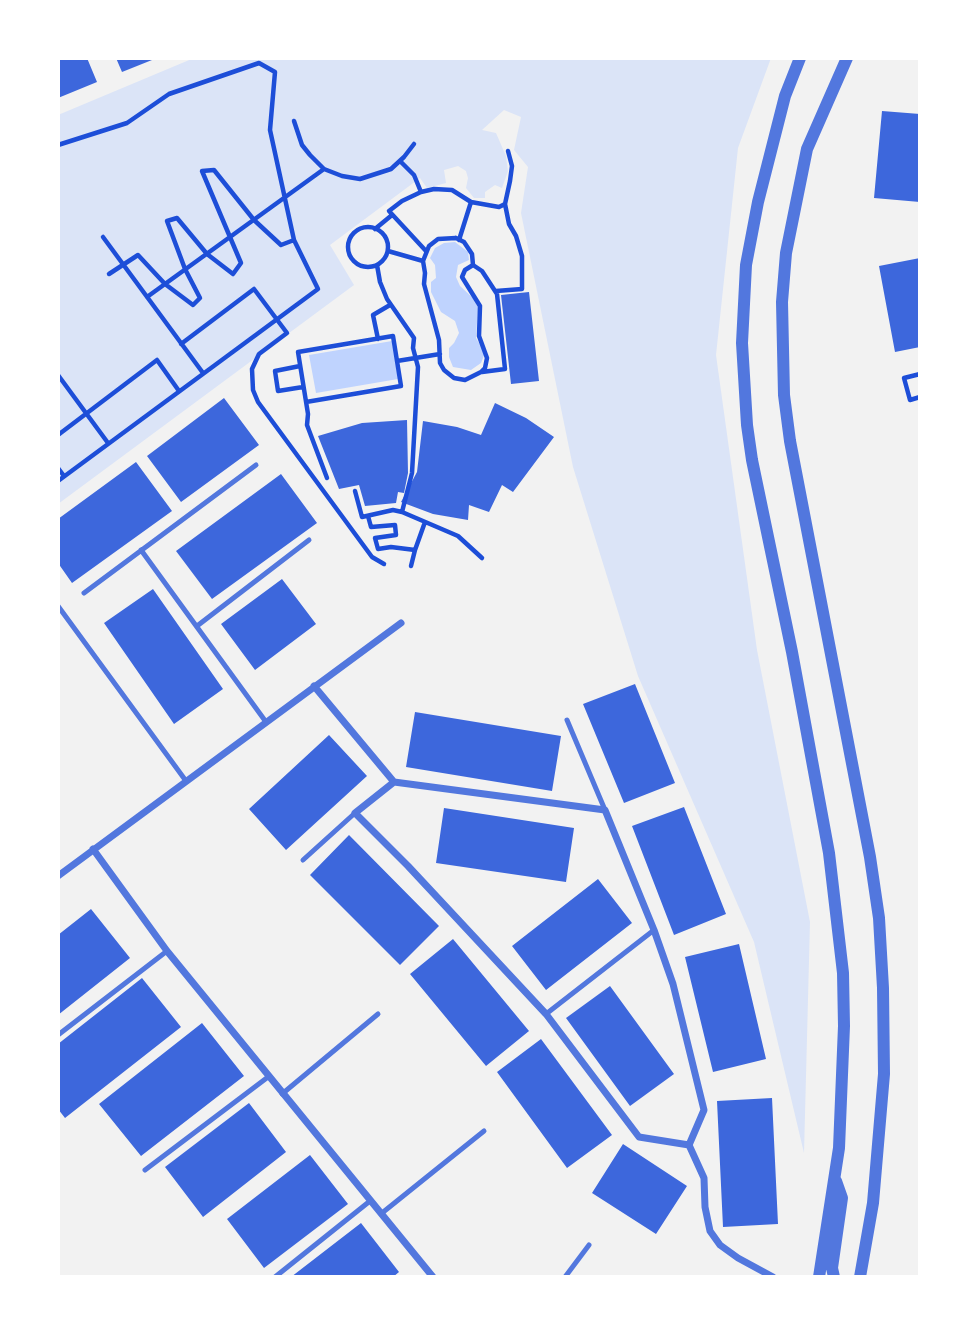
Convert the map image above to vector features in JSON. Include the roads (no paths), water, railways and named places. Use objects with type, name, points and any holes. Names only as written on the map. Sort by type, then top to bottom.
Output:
[{"type":"street","points":[[800,58],[785,96],[758,202],[746,264],[742,343],[752,460],[792,652],[829,853],[843,973],[842,1099],[836,1181],[819,1277]]},
{"type":"street","points":[[847,58],[807,149],[786,253],[782,302],[784,395],[790,441],[865,833],[878,918],[884,1010],[883,1096],[873,1203],[860,1277]]},
{"type":"street","points":[[58,876],[401,623]]},
{"type":"street","points":[[314,686],[394,782],[605,810],[673,984],[704,1110],[689,1145],[704,1178],[705,1207],[710,1231],[720,1245],[773,1277]]},
{"type":"street","points":[[394,782],[355,813],[408,866],[545,1014],[639,1137],[689,1145]]},
{"type":"street","points":[[93,849],[167,951],[433,1277]]},
{"type":"street","points":[[834,1277],[832,1268],[842,1198],[836,1181]]},
{"type":"lane","points":[[84,593],[256,465]]},
{"type":"lane","points":[[197,626],[309,540]]},
{"type":"lane","points":[[141,551],[266,722]]},
{"type":"lane","points":[[58,606],[186,781]]},
{"type":"lane","points":[[567,720],[605,810]]},
{"type":"lane","points":[[303,860],[355,813]]},
{"type":"lane","points":[[545,1014],[654,930]]},
{"type":"lane","points":[[58,1035],[167,951]]},
{"type":"lane","points":[[282,1094],[378,1014]]},
{"type":"lane","points":[[145,1170],[268,1077]]},
{"type":"lane","points":[[382,1213],[484,1131]]},
{"type":"lane","points":[[275,1277],[370,1201]]},
{"type":"lane","points":[[565,1277],[589,1245]]},
{"type":"water","points":[[455,242],[468,252],[469,260],[458,265],[456,277],[478,307],[476,338],[485,353],[481,363],[471,370],[453,367],[449,348],[459,333],[455,321],[441,312],[431,292],[431,282],[436,278],[435,265],[430,258],[435,248],[444,243]]},
{"type":"water","points":[[392,341],[398,379],[316,393],[309,355]]}]
